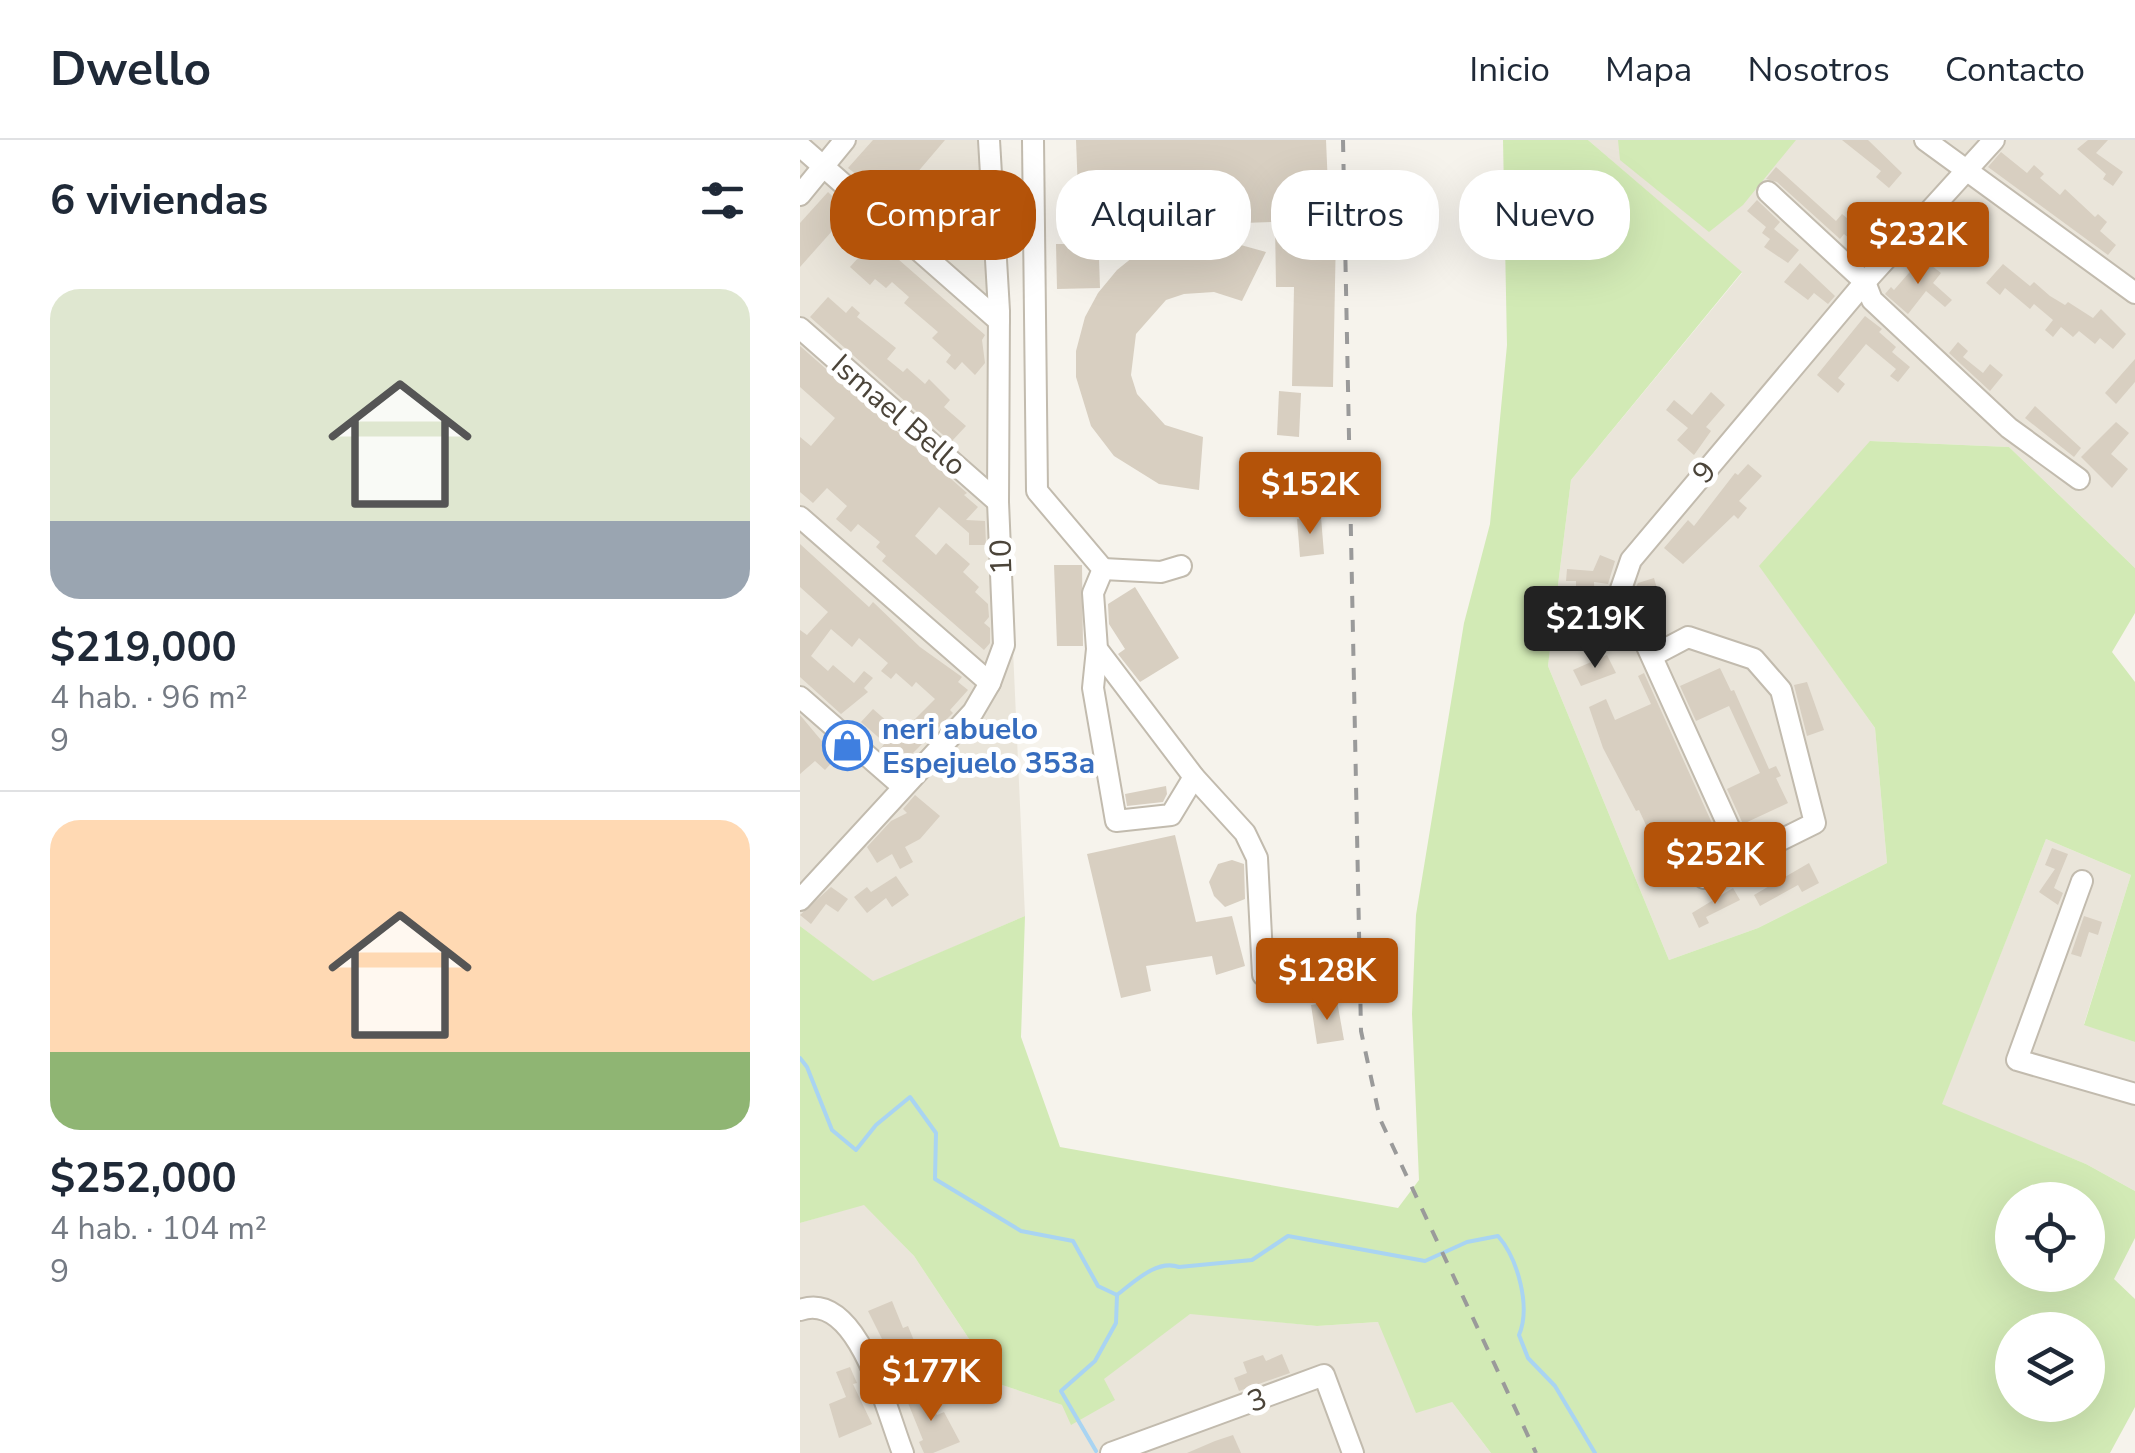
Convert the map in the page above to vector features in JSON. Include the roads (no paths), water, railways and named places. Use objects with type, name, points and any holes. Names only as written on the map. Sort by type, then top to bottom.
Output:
[{"type":"street","points":[[800,195],[846,140]]},
{"type":"street","name":"10","points":[[800,900],[973,712],[990,684],[1004,645],[998,502],[998,321],[989,140]]},
{"type":"street","points":[[1032,140],[1037,491],[1103,569],[1161,572],[1182,566]]},
{"type":"street","points":[[1925,140],[2135,293]]},
{"type":"street","name":"9","points":[[1743,858],[1621,589],[1631,560],[1865,282],[1994,140]]},
{"type":"street","points":[[800,146],[998,321]]},
{"type":"street","points":[[1768,192],[1865,282],[1872,300],[2008,428],[2078,479]]},
{"type":"street","name":"Ismael Bello","points":[[800,328],[998,502]]},
{"type":"street","points":[[800,517],[990,684]]},
{"type":"street","points":[[1103,569],[1093,592],[1097,648],[1093,688],[1116,821],[1171,815],[1194,777]]},
{"type":"street","points":[[1652,656],[1688,637],[1754,659],[1781,690],[1815,823],[1704,878]]},
{"type":"street","points":[[1097,648],[1194,777],[1245,833],[1258,858],[1263,974]]},
{"type":"street","points":[[800,697],[902,786]]},
{"type":"street","points":[[2082,881],[2017,1060],[2135,1094]]},
{"type":"street","points":[[800,1310],[812,1306],[840,1315],[857,1336],[903,1453]]},
{"type":"street","name":"3","points":[[1112,1453],[1324,1375],[1353,1453]]},
{"type":"waterway","points":[[800,1058],[832,1130],[856,1150],[876,1125],[910,1097],[936,1133],[935,1179],[1021,1231],[1073,1241],[1098,1286],[1117,1295]]},
{"type":"waterway","points":[[1117,1295],[1162,1266],[1252,1260],[1288,1236],[1425,1261],[1467,1242],[1498,1236],[1511,1257],[1520,1284],[1524,1311],[1519,1335],[1528,1358],[1555,1386],[1595,1453]]},
{"type":"waterway","points":[[1096,1451],[1061,1391],[1095,1361],[1116,1323],[1117,1295]]},
{"type":"railway","points":[[1343,140],[1361,1031],[1380,1119],[1536,1453]]},
{"type":"place","name":"neri abuelo Espejuelo 353a","points":[[847,746]]}]
